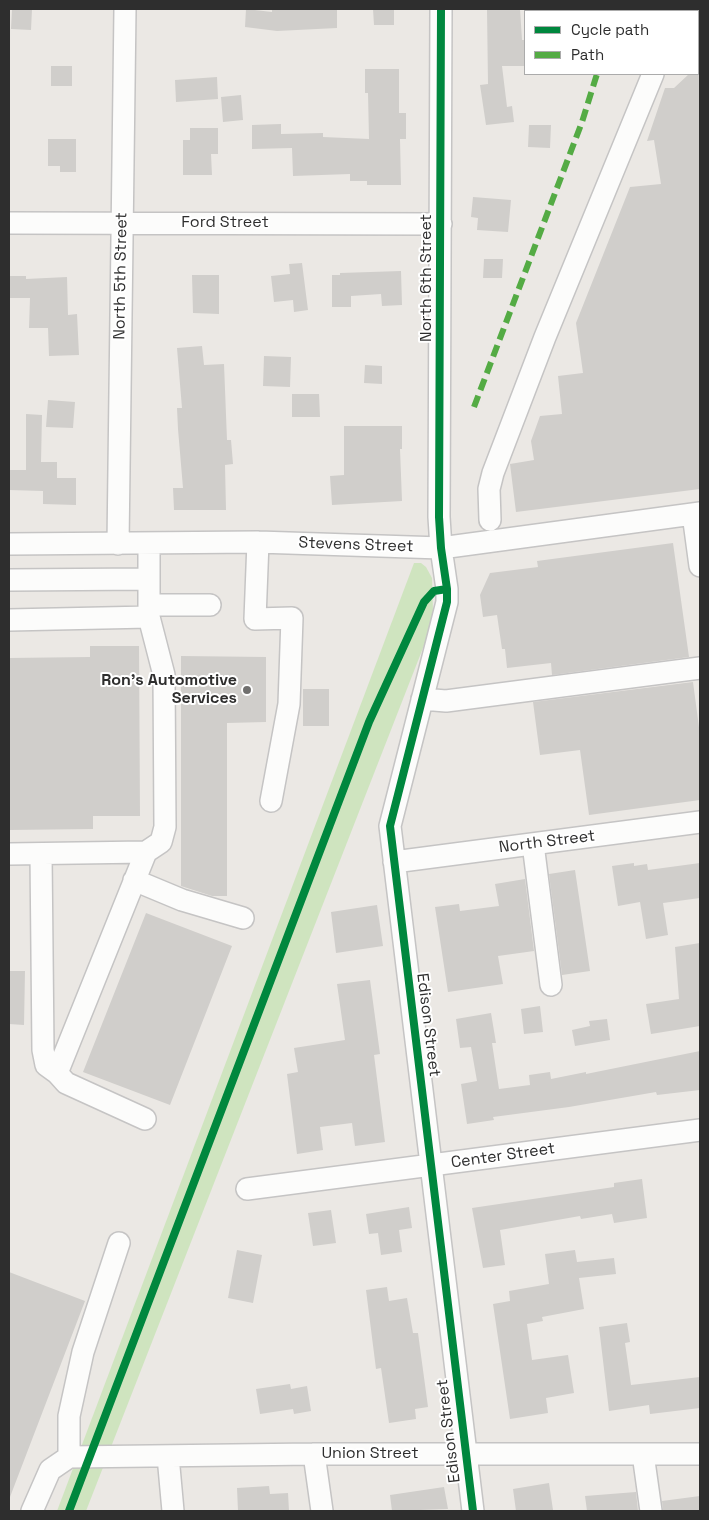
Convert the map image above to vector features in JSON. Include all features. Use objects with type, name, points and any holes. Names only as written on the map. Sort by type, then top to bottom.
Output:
[{"type":"street","name":"North 5th Street","points":[[118,544],[124,9]]},
{"type":"street","name":"North 6th Street","points":[[441,9],[439,517],[441,548]]},
{"type":"street","points":[[490,520],[490,489],[494,473],[545,336],[653,75]]},
{"type":"street","name":"Ford Street","points":[[9,223],[441,224]]},
{"type":"street","points":[[696,513],[700,566]]},
{"type":"street","name":"Stevens Street","points":[[9,544],[258,542],[441,548],[696,513]]},
{"type":"street","points":[[258,542],[255,620],[292,618],[289,704],[271,801]]},
{"type":"street","points":[[9,854],[146,852],[161,842],[165,827],[164,675],[149,611],[149,543]]},
{"type":"street","name":"Edison Street","points":[[441,548],[447,602],[390,826],[433,1165],[473,1511]]},
{"type":"street","points":[[9,580],[149,579]]},
{"type":"street","points":[[9,620],[210,605]]},
{"type":"street","points":[[422,699],[455,700],[700,668]]},
{"type":"street","name":"North Street","points":[[394,862],[700,822]]},
{"type":"street","points":[[533,844],[551,985]]},
{"type":"street","points":[[57,1074],[146,852]]},
{"type":"street","points":[[41,854],[43,1050],[46,1065],[66,1083],[145,1119]]},
{"type":"street","points":[[134,880],[182,900],[243,918]]},
{"type":"street","name":"Center Street","points":[[247,1189],[700,1130]]},
{"type":"street","points":[[32,1511],[50,1470],[69,1457],[69,1416],[83,1352],[119,1243]]},
{"type":"street","points":[[314,1454],[322,1511]]},
{"type":"street","name":"Union Street","points":[[69,1457],[314,1454],[700,1454]]},
{"type":"street","points":[[643,1454],[651,1511]]},
{"type":"street","points":[[168,1456],[173,1511]]},
{"type":"green space","points":[[414,563],[421,563],[426,567],[432,578],[433,612],[430,630],[86,1511],[57,1511]]},
{"type":"building","points":[[12,9],[32,9],[31,30],[11,29]]},
{"type":"building","points":[[246,9],[272,12],[272,9],[337,9],[337,28],[277,31],[245,27]]},
{"type":"building","points":[[373,9],[394,9],[394,25],[374,25]]},
{"type":"building","points":[[487,9],[520,9],[522,40],[524,40],[524,66],[502,66],[507,107],[512,106],[514,122],[486,125],[480,85],[488,84]]},
{"type":"building","points":[[51,66],[72,66],[72,86],[51,86]]},
{"type":"building","points":[[365,69],[399,69],[399,113],[406,113],[406,139],[400,139],[401,185],[367,185],[367,181],[350,181],[350,174],[293,176],[292,148],[252,149],[252,125],[281,124],[281,134],[323,133],[323,137],[369,139],[368,93],[365,93]]},
{"type":"building","points":[[700,74],[700,489],[516,512],[510,464],[534,460],[531,441],[540,416],[562,414],[558,376],[583,373],[576,323],[630,187],[661,184],[654,140],[647,141],[665,88],[674,88],[688,75]]},
{"type":"building","points":[[217,77],[218,99],[176,102],[175,80]]},
{"type":"building","points":[[241,95],[243,120],[223,122],[221,97]]},
{"type":"building","points":[[529,125],[551,125],[550,148],[528,147]]},
{"type":"building","points":[[190,128],[218,128],[218,154],[211,154],[212,175],[183,175],[183,140],[190,140]]},
{"type":"building","points":[[48,139],[76,139],[76,172],[60,172],[60,166],[48,166]]},
{"type":"building","points":[[473,197],[511,200],[508,232],[477,230],[478,218],[471,217]]},
{"type":"building","points":[[484,259],[503,259],[502,278],[483,278]]},
{"type":"building","points":[[302,263],[308,310],[294,312],[293,300],[274,302],[271,276],[290,274],[289,264]]},
{"type":"building","points":[[401,271],[402,305],[382,306],[381,294],[351,296],[351,307],[332,307],[332,275],[340,275],[340,273]]},
{"type":"building","points":[[192,275],[219,275],[219,314],[193,313]]},
{"type":"building","points":[[9,276],[26,276],[26,279],[67,277],[68,315],[77,314],[79,355],[49,356],[48,328],[29,328],[30,298],[9,298]]},
{"type":"building","points":[[202,346],[204,365],[224,364],[227,440],[231,440],[233,464],[225,465],[226,510],[174,510],[173,488],[183,488],[177,408],[182,408],[177,348]]},
{"type":"building","points":[[264,356],[291,357],[290,387],[263,386]]},
{"type":"building","points":[[365,365],[382,366],[382,384],[364,383]]},
{"type":"building","points":[[292,394],[319,394],[320,417],[292,417]]},
{"type":"building","points":[[48,400],[75,402],[73,428],[46,427]]},
{"type":"building","points":[[26,414],[42,415],[41,462],[57,462],[57,478],[76,478],[76,505],[43,504],[43,491],[9,490],[9,470],[26,470]]},
{"type":"building","points":[[344,426],[402,426],[402,449],[400,449],[402,501],[332,505],[330,476],[344,475]]},
{"type":"building","points":[[673,543],[689,657],[552,675],[551,663],[507,668],[505,649],[502,649],[497,615],[483,617],[480,595],[490,573],[538,567],[537,561]]},
{"type":"building","points":[[90,646],[139,646],[140,816],[93,816],[93,829],[9,830],[9,658],[90,657]]},
{"type":"building","points":[[181,656],[266,657],[266,722],[227,723],[227,896],[212,896],[181,886]]},
{"type":"building","points":[[693,682],[700,735],[700,800],[589,815],[580,750],[540,755],[533,702]]},
{"type":"building","points":[[303,689],[329,689],[329,726],[303,726]]},
{"type":"building","points":[[634,863],[634,866],[647,864],[648,870],[700,863],[700,898],[663,903],[668,935],[646,939],[640,902],[618,906],[612,866]]},
{"type":"building","points":[[575,870],[590,971],[562,975],[549,874]]},
{"type":"building","points":[[525,879],[534,951],[498,956],[503,984],[448,992],[435,907],[459,904],[460,911],[499,906],[495,884]]},
{"type":"building","points":[[377,905],[383,946],[336,953],[331,912]]},
{"type":"building","points":[[146,913],[232,946],[170,1105],[83,1072]]},
{"type":"building","points":[[700,943],[700,1026],[651,1034],[646,1004],[679,999],[675,947]]},
{"type":"building","points":[[9,971],[25,971],[24,1025],[9,1024]]},
{"type":"building","points":[[370,980],[380,1054],[374,1055],[385,1142],[355,1146],[352,1123],[320,1127],[323,1150],[297,1154],[287,1074],[298,1072],[294,1048],[345,1040],[337,984]]},
{"type":"building","points":[[540,1006],[543,1032],[524,1034],[521,1009]]},
{"type":"building","points":[[491,1013],[496,1043],[492,1043],[499,1089],[530,1085],[529,1075],[550,1072],[551,1079],[586,1072],[586,1074],[700,1051],[700,1090],[657,1095],[656,1092],[569,1107],[493,1117],[494,1120],[467,1124],[461,1084],[477,1081],[471,1047],[460,1048],[456,1019]]},
{"type":"building","points":[[607,1019],[610,1040],[575,1046],[572,1030],[590,1026],[589,1021]]},
{"type":"building","points":[[642,1179],[647,1218],[614,1223],[612,1214],[581,1219],[580,1216],[500,1230],[505,1265],[483,1268],[472,1208],[614,1187],[614,1183]]},
{"type":"building","points":[[409,1207],[412,1228],[399,1230],[402,1252],[381,1255],[378,1233],[369,1234],[366,1214]]},
{"type":"building","points":[[331,1210],[336,1243],[313,1246],[308,1213]]},
{"type":"building","points":[[237,1250],[262,1255],[253,1303],[228,1298]]},
{"type":"building","points":[[575,1250],[577,1262],[614,1258],[616,1274],[579,1278],[584,1309],[542,1317],[543,1321],[527,1324],[532,1360],[568,1355],[574,1393],[546,1398],[548,1413],[510,1419],[493,1304],[510,1301],[509,1291],[549,1284],[545,1254]]},
{"type":"building","points":[[9,1272],[85,1301],[10,1497],[9,1497]]},
{"type":"building","points":[[387,1287],[389,1301],[407,1298],[413,1333],[418,1333],[428,1407],[415,1409],[416,1419],[389,1423],[381,1368],[376,1369],[366,1290]]},
{"type":"building","points":[[627,1323],[630,1342],[625,1343],[631,1385],[700,1377],[700,1408],[650,1414],[649,1405],[609,1411],[599,1327]]},
{"type":"building","points":[[290,1384],[291,1389],[307,1386],[311,1411],[294,1414],[293,1409],[260,1414],[256,1389]]},
{"type":"building","points":[[549,1483],[553,1510],[516,1511],[513,1489]]},
{"type":"building","points":[[269,1486],[270,1494],[288,1493],[289,1511],[238,1511],[237,1488]]},
{"type":"building","points":[[444,1487],[448,1509],[392,1511],[390,1495]]},
{"type":"building","points":[[636,1492],[638,1511],[587,1511],[585,1496]]},
{"type":"building","points":[[700,1496],[700,1511],[663,1511],[662,1501]]},
{"type":"marked path","points":[[474,407],[582,122],[597,75]]},
{"type":"cycle path","points":[[441,9],[439,517],[447,602],[390,826],[473,1511]]},
{"type":"cycle path","points":[[69,1511],[369,722],[424,602],[434,591],[447,589]]},
{"type":"place","name":"Ron's Automotive Services","points":[[247,690]]}]
